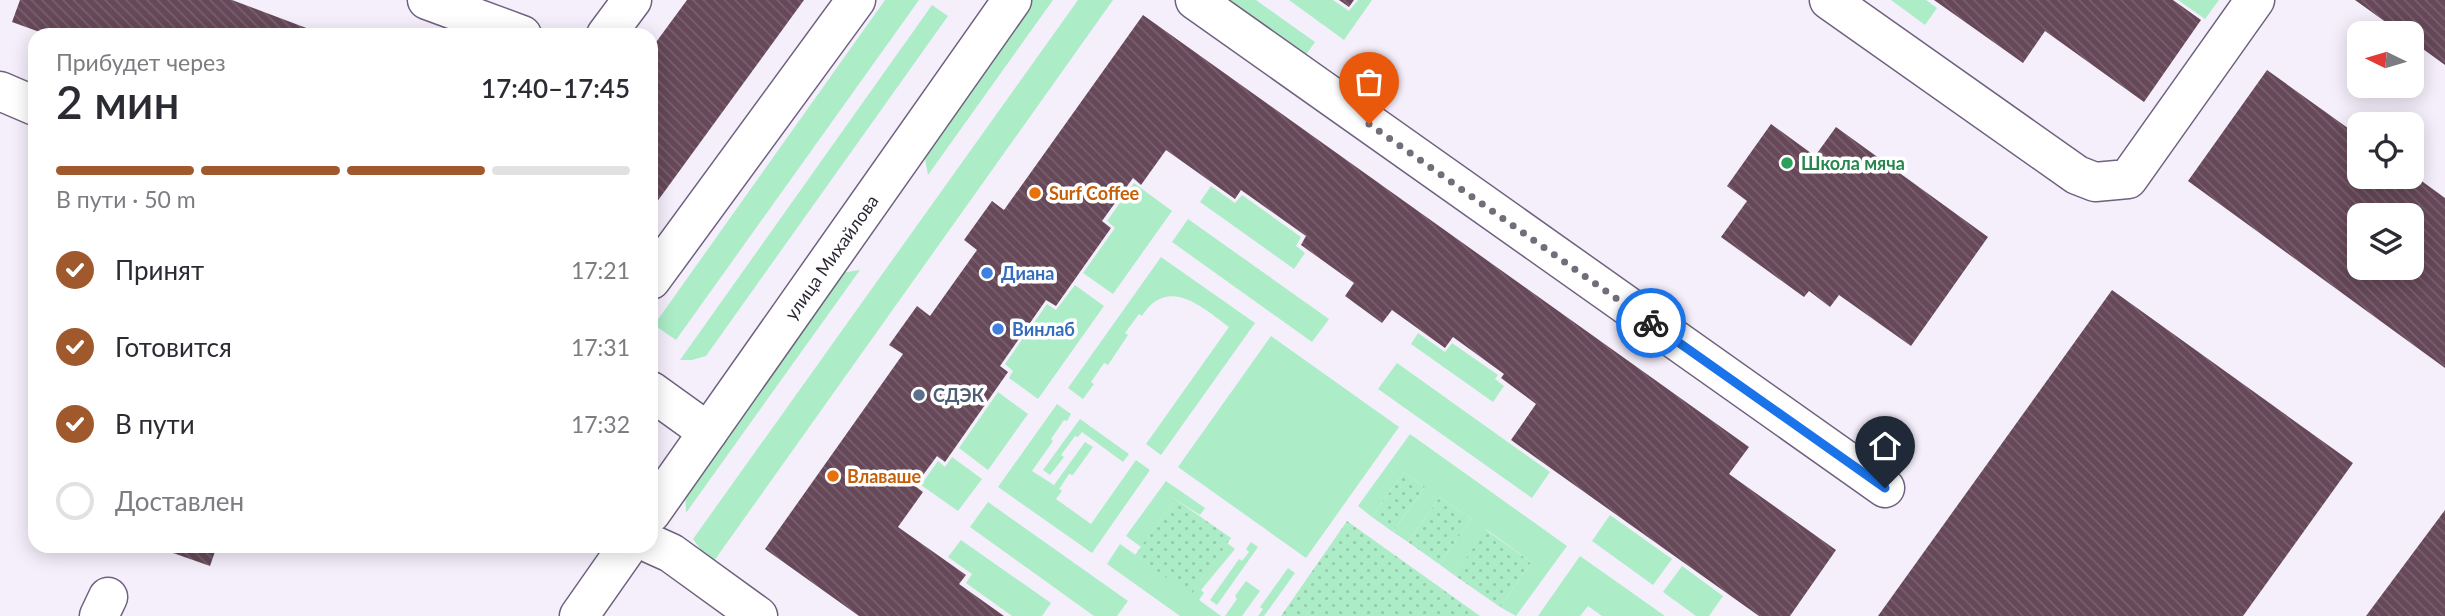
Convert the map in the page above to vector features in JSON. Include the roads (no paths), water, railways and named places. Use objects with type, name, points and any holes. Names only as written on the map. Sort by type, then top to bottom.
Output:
[{"type":"street","points":[[427,0],[503,28]]},
{"type":"street","points":[[611,28],[632,0]]},
{"type":"street","points":[[658,270],[856,0]]},
{"type":"street","name":"улица Михайлова","points":[[658,503],[1012,0]]},
{"type":"street","points":[[1195,0],[1885,488]]},
{"type":"street","points":[[1829,0],[2077,175],[2095,181],[2127,179],[2255,0]]},
{"type":"street","points":[[0,91],[28,103]]},
{"type":"street","points":[[658,396],[708,432]]},
{"type":"street","points":[[658,547],[671,553],[758,616]]},
{"type":"street","points":[[579,616],[623,553]]},
{"type":"place","name":"Школа мяча","points":[[1787,163]]},
{"type":"place","name":"Surf Coffee","points":[[1035,193]]},
{"type":"place","name":"Диана","points":[[987,273]]},
{"type":"place","name":"Винлаб","points":[[998,329]]},
{"type":"place","name":"СДЭК","points":[[919,395]]},
{"type":"place","name":"Влаваше","points":[[833,476]]}]
